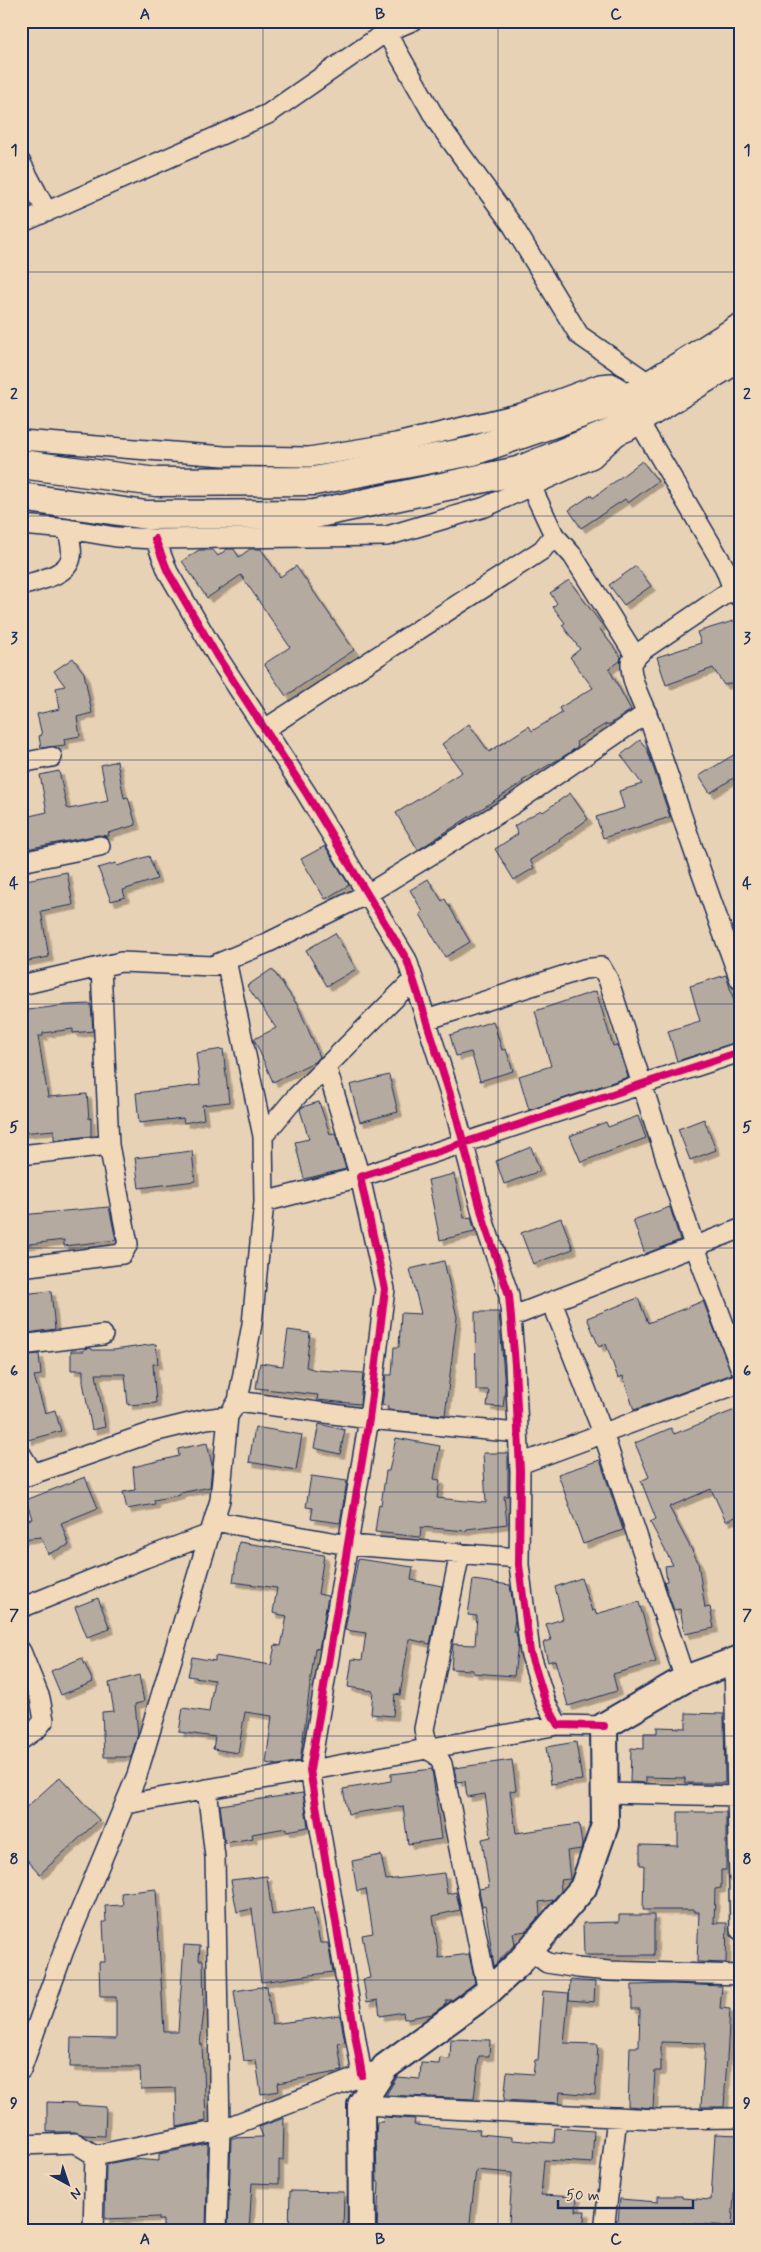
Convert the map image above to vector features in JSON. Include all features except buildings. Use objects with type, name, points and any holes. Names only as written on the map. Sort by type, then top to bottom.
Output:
[{"type":"highway","points":[[21,464],[156,482],[314,481],[472,451],[637,407],[740,328]]},
{"type":"highway","points":[[21,497],[146,515],[314,514],[518,471],[637,407],[740,357]]},
{"type":"street","points":[[21,223],[268,114],[383,27],[412,21]]},
{"type":"street","points":[[383,27],[438,123],[513,226],[578,335],[637,407],[738,590],[636,657],[631,662],[630,673],[647,712],[685,828],[740,980]]},
{"type":"street","points":[[21,163],[48,212]]},
{"type":"street","points":[[21,440],[224,456],[309,457],[396,443],[522,413],[600,384],[611,384],[637,407]]},
{"type":"street","points":[[21,525],[68,529],[116,537],[155,539],[388,536],[485,507],[593,458],[637,407]]},
{"type":"street","points":[[531,486],[554,535],[573,556],[636,657]]},
{"type":"street","points":[[21,586],[58,573],[67,566],[72,556],[68,529]]},
{"type":"street","points":[[265,729],[542,550],[554,535]]},
{"type":"street","points":[[155,539],[168,572],[212,648],[369,893],[407,960],[414,980],[454,1107],[485,1225],[509,1295],[520,1464],[519,1558],[530,1652],[546,1703],[558,1725]]},
{"type":"street","points":[[21,985],[121,962],[212,966],[267,943],[369,893],[512,806],[647,712]]},
{"type":"street","points":[[21,763],[52,757]]},
{"type":"street","points":[[21,862],[100,846]]},
{"type":"street","points":[[21,2070],[64,1950],[137,1775],[220,1500],[233,1409],[252,1324],[264,1202],[263,1136],[226,960]]},
{"type":"street","points":[[21,1267],[122,1254],[128,1244],[109,1145],[102,967]]},
{"type":"street","points":[[426,1020],[584,970],[601,967],[608,979],[695,1247],[740,1367]]},
{"type":"street","points":[[263,1136],[296,1097],[326,1066],[414,980]]},
{"type":"street","points":[[264,1202],[360,1177],[740,1052]]},
{"type":"street","points":[[326,1066],[360,1177],[385,1289],[369,1419],[310,1770],[374,2071],[361,2106],[362,2231]]},
{"type":"street","points":[[21,1154],[109,1145]]},
{"type":"street","points":[[511,1317],[740,1230]]},
{"type":"street","points":[[552,1302],[603,1433],[685,1680]]},
{"type":"street","points":[[21,1345],[103,1335]]},
{"type":"street","points":[[520,1464],[740,1383]]},
{"type":"street","points":[[21,1454],[26,1475],[152,1432],[206,1419],[233,1409],[518,1433]]},
{"type":"street","points":[[21,1608],[145,1558],[212,1528],[348,1545],[519,1558]]},
{"type":"street","points":[[428,1750],[424,1729],[460,1553]]},
{"type":"street","points":[[21,1651],[40,1698],[44,1720],[38,1729],[21,1740]]},
{"type":"street","points":[[126,1804],[558,1725],[604,1726],[685,1680],[737,1660],[740,1930]]},
{"type":"street","points":[[21,2145],[75,2143],[95,2155],[220,2130],[374,2071],[488,1992],[519,1963],[582,1888],[605,1825],[604,1726]]},
{"type":"street","points":[[428,1750],[437,1755],[442,1764],[488,1992]]},
{"type":"street","points":[[206,1789],[215,1857],[220,2130],[217,2231]]},
{"type":"street","points":[[605,1793],[738,1796]]},
{"type":"street","points":[[530,1950],[547,1963],[609,1972],[740,1975]]},
{"type":"street","points":[[361,2106],[617,2117],[740,2118]]},
{"type":"street","points":[[604,2231],[617,2117]]},
{"type":"street","points":[[93,2231],[95,2155]]},
{"type":"cycle path","points":[[155,539],[168,572],[217,656],[305,791],[407,960],[454,1107],[485,1225],[509,1295],[515,1365],[520,1471],[519,1565],[530,1652],[546,1703],[558,1725],[604,1726]]},
{"type":"cycle path","points":[[362,2075],[310,1770],[369,1419],[385,1289],[360,1177],[740,1052]]}]
